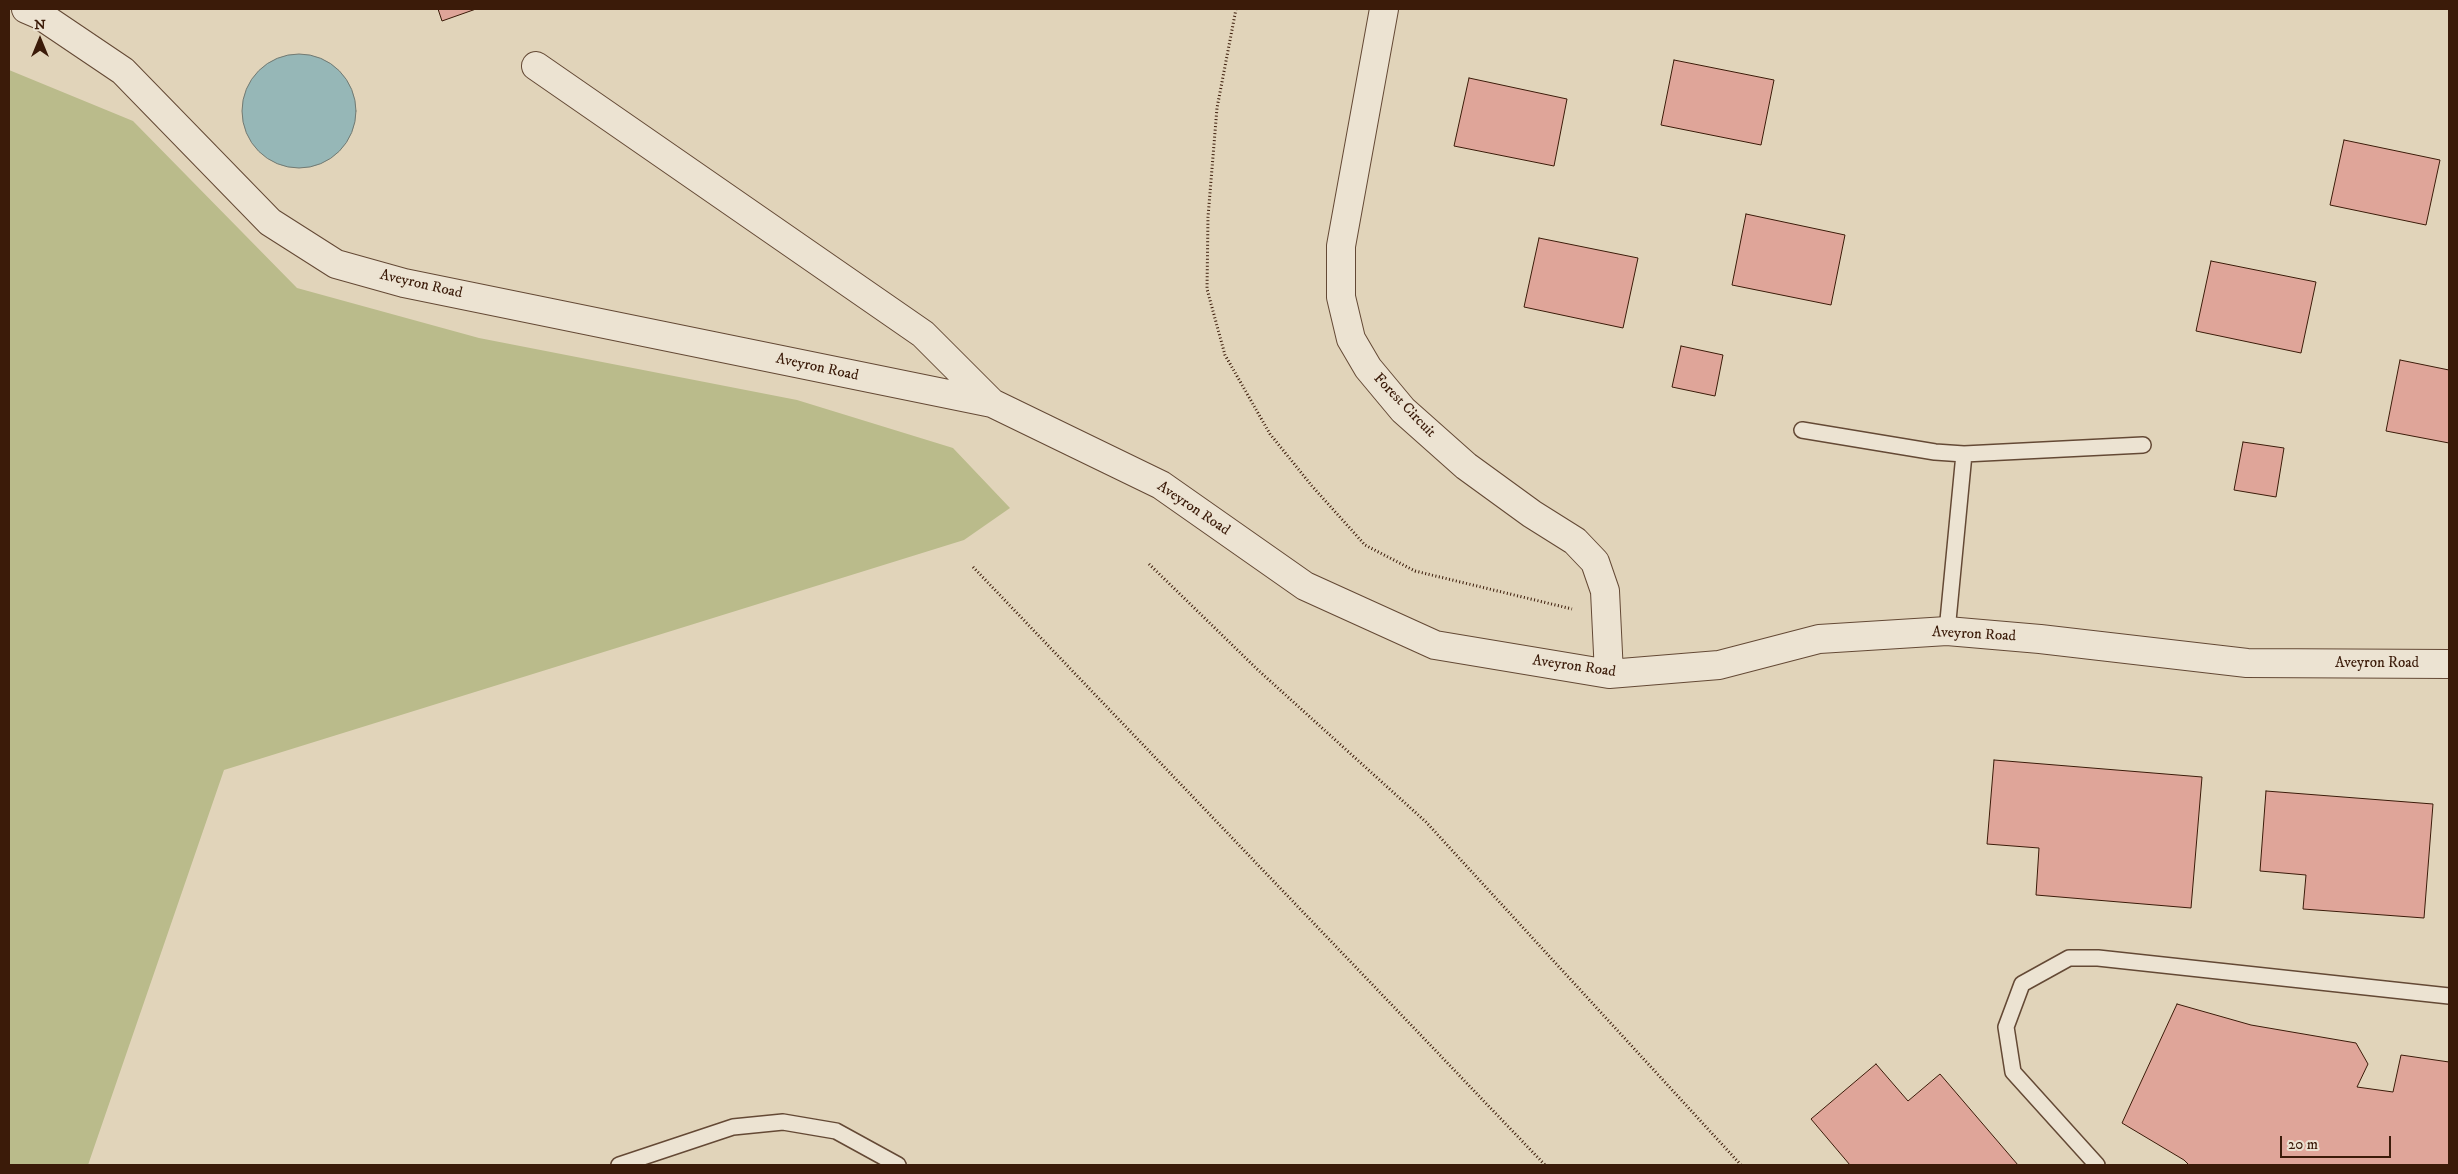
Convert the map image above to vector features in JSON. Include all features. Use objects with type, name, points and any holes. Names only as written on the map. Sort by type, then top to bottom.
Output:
[{"type":"street","name":"Aveyron Road","points":[[26,9],[40,15],[123,71],[270,222],[336,264],[404,283],[992,404],[1161,485],[1305,586],[1435,645],[1609,674],[1719,665],[1819,639],[1947,631],[2040,639],[2248,663],[2449,664]]},
{"type":"street","name":"Forest Circuit","points":[[1384,9],[1341,246],[1341,298],[1351,339],[1368,368],[1403,410],[1466,466],[1532,514],[1575,541],[1595,562],[1605,591],[1609,674]]},
{"type":"street","points":[[536,66],[922,334],[992,404]]},
{"type":"lane","points":[[1802,430],[1935,452],[1964,454],[2143,445]]},
{"type":"lane","points":[[1947,631],[1964,454]]},
{"type":"lane","points":[[2097,1165],[2013,1072],[2006,1028],[2022,984],[2069,958],[2098,958],[2449,996]]},
{"type":"lane","points":[[619,1165],[733,1127],[783,1122],[836,1131],[898,1165]]},
{"type":"path","points":[[1236,9],[1217,108],[1208,217],[1207,289],[1226,355],[1270,434],[1312,486],[1366,545],[1415,571],[1606,617]]},
{"type":"path","points":[[1149,564],[1258,670],[1426,822],[1741,1165]]},
{"type":"path","points":[[973,567],[1546,1165]]},
{"type":"green space","points":[[9,70],[133,121],[297,288],[479,338],[797,400],[953,448],[1010,508],[964,540],[224,770],[88,1165],[9,1165]]},
{"type":"water","points":[[299,54],[321,59],[339,71],[351,89],[356,111],[351,133],[339,151],[321,163],[299,168],[277,163],[259,151],[247,133],[242,111],[247,89],[259,71],[277,59]]},
{"type":"building","points":[[438,9],[476,9],[442,21]]},
{"type":"building","points":[[1674,60],[1774,80],[1761,145],[1661,125]]},
{"type":"building","points":[[1469,78],[1567,99],[1554,166],[1454,146]]},
{"type":"building","points":[[2344,140],[2440,160],[2426,225],[2330,205]]},
{"type":"building","points":[[1746,214],[1845,235],[1831,305],[1732,285]]},
{"type":"building","points":[[1539,238],[1638,258],[1623,328],[1524,307]]},
{"type":"building","points":[[2211,261],[2316,282],[2301,353],[2196,331]]},
{"type":"building","points":[[1681,346],[1723,355],[1715,396],[1672,387]]},
{"type":"building","points":[[2400,360],[2449,370],[2449,443],[2386,431]]},
{"type":"building","points":[[2243,442],[2284,448],[2276,497],[2234,490]]},
{"type":"building","points":[[1994,760],[2202,777],[2191,908],[2036,895],[2039,848],[1987,844]]},
{"type":"building","points":[[2266,791],[2433,804],[2424,918],[2303,909],[2306,875],[2260,871]]},
{"type":"building","points":[[2177,1004],[2251,1025],[2356,1043],[2368,1064],[2357,1087],[2393,1092],[2401,1055],[2449,1062],[2449,1165],[2189,1165],[2184,1160],[2122,1123]]},
{"type":"building","points":[[1876,1064],[1908,1101],[1940,1074],[2018,1165],[1850,1165],[1811,1119]]}]
